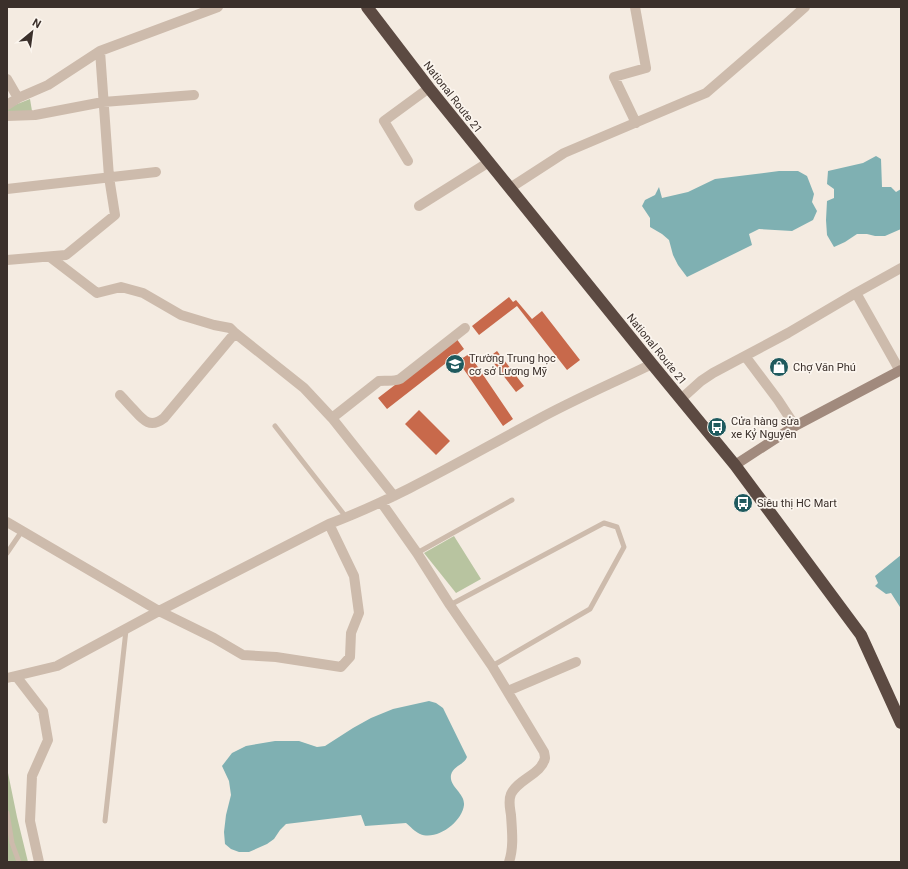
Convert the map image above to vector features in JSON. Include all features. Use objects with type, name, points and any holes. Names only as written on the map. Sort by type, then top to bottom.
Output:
[{"type":"highway","name":"National Route 21","points":[[367,7],[429,88],[735,465],[861,634],[901,723]]},
{"type":"street","points":[[7,105],[18,98],[48,85],[100,51],[201,10],[218,7]]},
{"type":"street","points":[[635,7],[646,68],[614,77],[636,123]]},
{"type":"street","points":[[510,188],[564,153],[706,93],[805,7]]},
{"type":"street","points":[[7,260],[66,256],[115,215],[109,177],[100,51]]},
{"type":"street","points":[[7,79],[18,98]]},
{"type":"street","points":[[408,161],[384,121],[429,88]]},
{"type":"street","points":[[7,116],[35,115],[104,102],[194,95]]},
{"type":"street","points":[[419,206],[489,162]]},
{"type":"street","points":[[7,189],[156,172]]},
{"type":"street","points":[[50,257],[97,293],[121,287],[143,293],[181,315],[214,325],[230,328],[304,388],[332,418],[394,496]]},
{"type":"street","points":[[681,399],[701,381],[713,373],[788,333],[901,268]]},
{"type":"street","points":[[735,465],[795,426],[901,370],[856,293]]},
{"type":"street","points":[[332,418],[379,381],[394,381],[400,379],[465,328]]},
{"type":"street","points":[[120,395],[145,421],[154,424],[159,422],[164,418],[235,333]]},
{"type":"street","points":[[745,356],[778,400],[795,426]]},
{"type":"street","points":[[39,862],[30,821],[32,776],[48,740],[43,711],[11,677],[57,666],[159,611],[329,524],[394,496],[537,420],[652,364]]},
{"type":"street","points":[[381,502],[417,553],[450,605],[492,666],[544,752],[545,758],[541,767],[514,788],[509,801],[512,847],[509,862]]},
{"type":"street","points":[[7,522],[159,611],[214,638],[243,655],[276,657],[341,667],[350,657],[351,633],[360,613],[354,576],[329,524]]},
{"type":"street","points":[[508,691],[576,662]]},
{"type":"lane","points":[[275,426],[346,517]]},
{"type":"lane","points":[[417,553],[512,500]]},
{"type":"lane","points":[[450,605],[604,523],[617,527],[624,547],[590,609],[492,666]]},
{"type":"lane","points":[[7,553],[22,530]]},
{"type":"lane","points":[[105,821],[126,629]]},
{"type":"lane","points":[[7,813],[12,843],[19,862]]},
{"type":"green space","points":[[30,99],[32,111],[7,114],[7,108]]},
{"type":"green space","points":[[454,536],[481,579],[456,593],[424,553]]},
{"type":"green space","points":[[7,768],[17,817],[28,862],[7,862]]},
{"type":"water","points":[[876,156],[881,159],[882,187],[891,187],[896,192],[901,189],[901,229],[885,236],[857,234],[834,247],[827,235],[827,201],[834,198],[834,189],[827,184],[828,171],[863,163]]},
{"type":"water","points":[[779,171],[798,171],[807,176],[814,194],[812,202],[817,211],[813,220],[792,231],[759,229],[749,234],[752,245],[687,277],[673,255],[669,240],[650,227],[650,218],[642,206],[645,200],[655,195],[659,187],[662,198],[688,192],[715,179]]},
{"type":"water","points":[[901,555],[900,607],[891,593],[886,594],[875,586],[878,583],[875,576]]},
{"type":"water","points":[[429,701],[436,703],[443,708],[467,757],[464,762],[452,772],[451,775],[452,783],[462,797],[464,805],[459,818],[448,828],[434,835],[427,835],[418,833],[406,823],[365,826],[361,815],[286,824],[274,839],[267,844],[249,852],[239,852],[231,849],[225,844],[224,832],[226,815],[231,795],[229,781],[222,766],[232,753],[246,746],[275,741],[299,741],[317,747],[325,746],[371,718],[393,709]]},
{"type":"building","points":[[509,297],[513,302],[516,300],[532,319],[542,311],[580,360],[567,370],[517,306],[479,335],[472,326]]},
{"type":"building","points":[[456,338],[464,349],[387,409],[378,398]]},
{"type":"building","points":[[497,351],[524,386],[516,392],[489,357]]},
{"type":"building","points":[[469,354],[513,419],[503,426],[458,361]]},
{"type":"building","points":[[419,410],[450,441],[436,455],[405,424]]},
{"type":"place","name":"Trường Trung học cơ sở Lương Mỹ","points":[[455,364]]},
{"type":"place","name":"Chợ Văn Phú","points":[[779,367]]},
{"type":"place","name":"Cửa hàng sửa xe Kỷ Nguyên","points":[[717,427]]},
{"type":"place","name":"Siêu thị HC Mart","points":[[743,503]]}]
